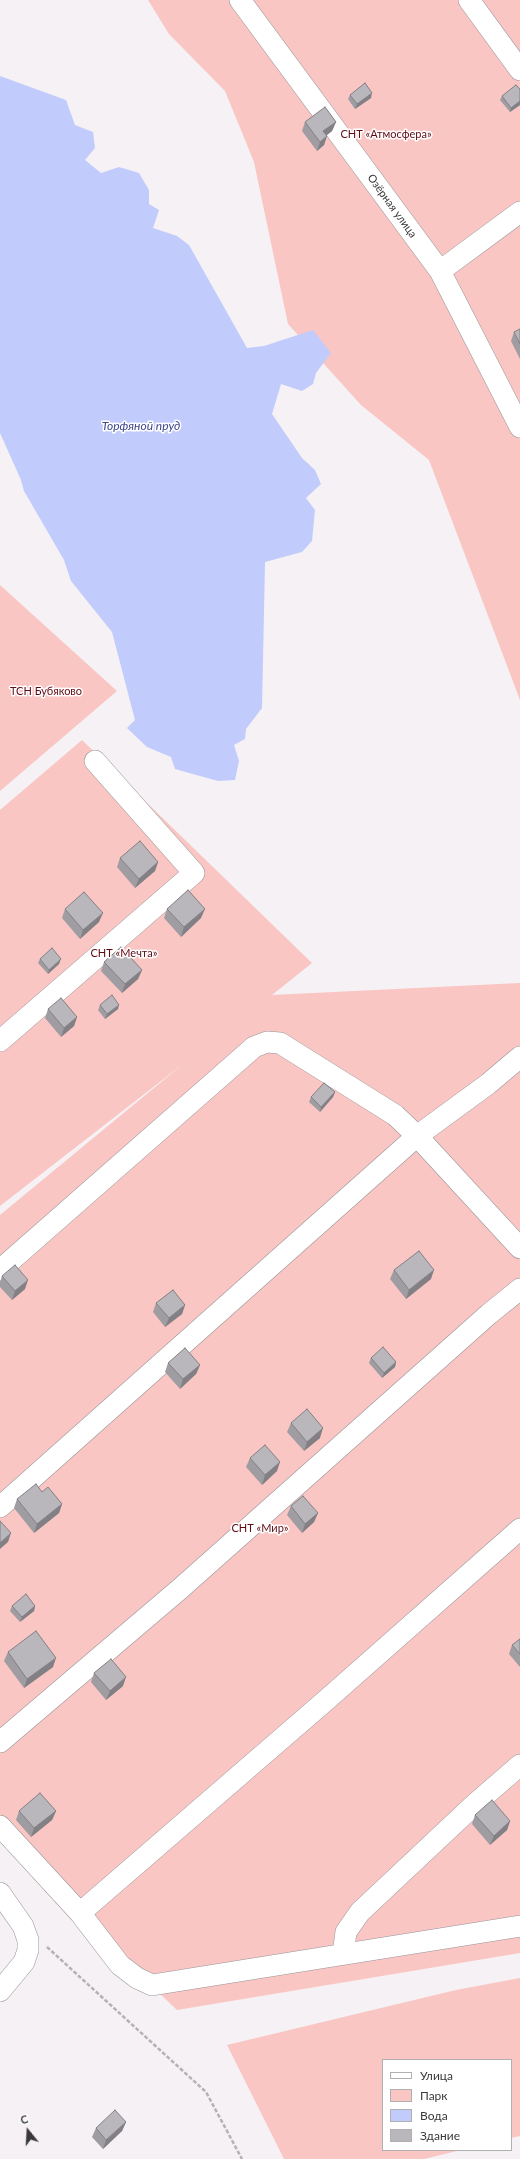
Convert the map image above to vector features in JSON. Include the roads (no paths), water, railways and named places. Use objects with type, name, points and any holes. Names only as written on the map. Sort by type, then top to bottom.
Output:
[{"type":"street","name":"Озёрная улица","points":[[240,0],[440,271],[520,427]]},
{"type":"street","points":[[469,0],[520,70]]},
{"type":"street","points":[[440,271],[520,212]]},
{"type":"street","points":[[0,1041],[194,873],[95,761]]},
{"type":"street","points":[[0,1270],[254,1047],[267,1042],[280,1043],[395,1115],[417,1136],[520,1248]]},
{"type":"street","points":[[0,1507],[417,1136],[488,1084],[520,1057]]},
{"type":"street","points":[[0,1742],[181,1588],[489,1314],[520,1289]]},
{"type":"street","points":[[80,1913],[318,1708],[520,1529]]},
{"type":"street","points":[[342,1954],[346,1932],[360,1912],[475,1804],[520,1765]]},
{"type":"street","points":[[0,1826],[80,1913],[120,1965],[137,1978],[152,1985],[520,1926]]},
{"type":"street","points":[[0,1893],[23,1926],[28,1940],[28,1950],[24,1962],[0,1991]]},
{"type":"water","name":"Торфяной пруд","points":[[0,76],[66,100],[75,125],[93,132],[95,148],[85,160],[101,173],[119,167],[139,173],[149,190],[149,204],[159,210],[153,228],[177,236],[189,245],[247,348],[264,346],[313,330],[331,353],[316,373],[313,384],[302,391],[281,384],[272,414],[302,458],[315,470],[321,484],[306,498],[315,510],[312,541],[302,552],[265,562],[262,708],[246,729],[245,739],[234,745],[239,761],[235,780],[218,781],[175,769],[171,757],[147,747],[127,728],[135,720],[112,632],[71,581],[64,560],[24,491],[21,480],[0,433]]},
{"type":"park label","name":"СНТ «Атмосфера»","points":[[386,134]]},
{"type":"park label","name":"ТСН Бубяково","points":[[46,691]]},
{"type":"park label","name":"СНТ «Мечта»","points":[[124,953]]},
{"type":"park label","name":"СНТ «Мир»","points":[[260,1528]]}]
